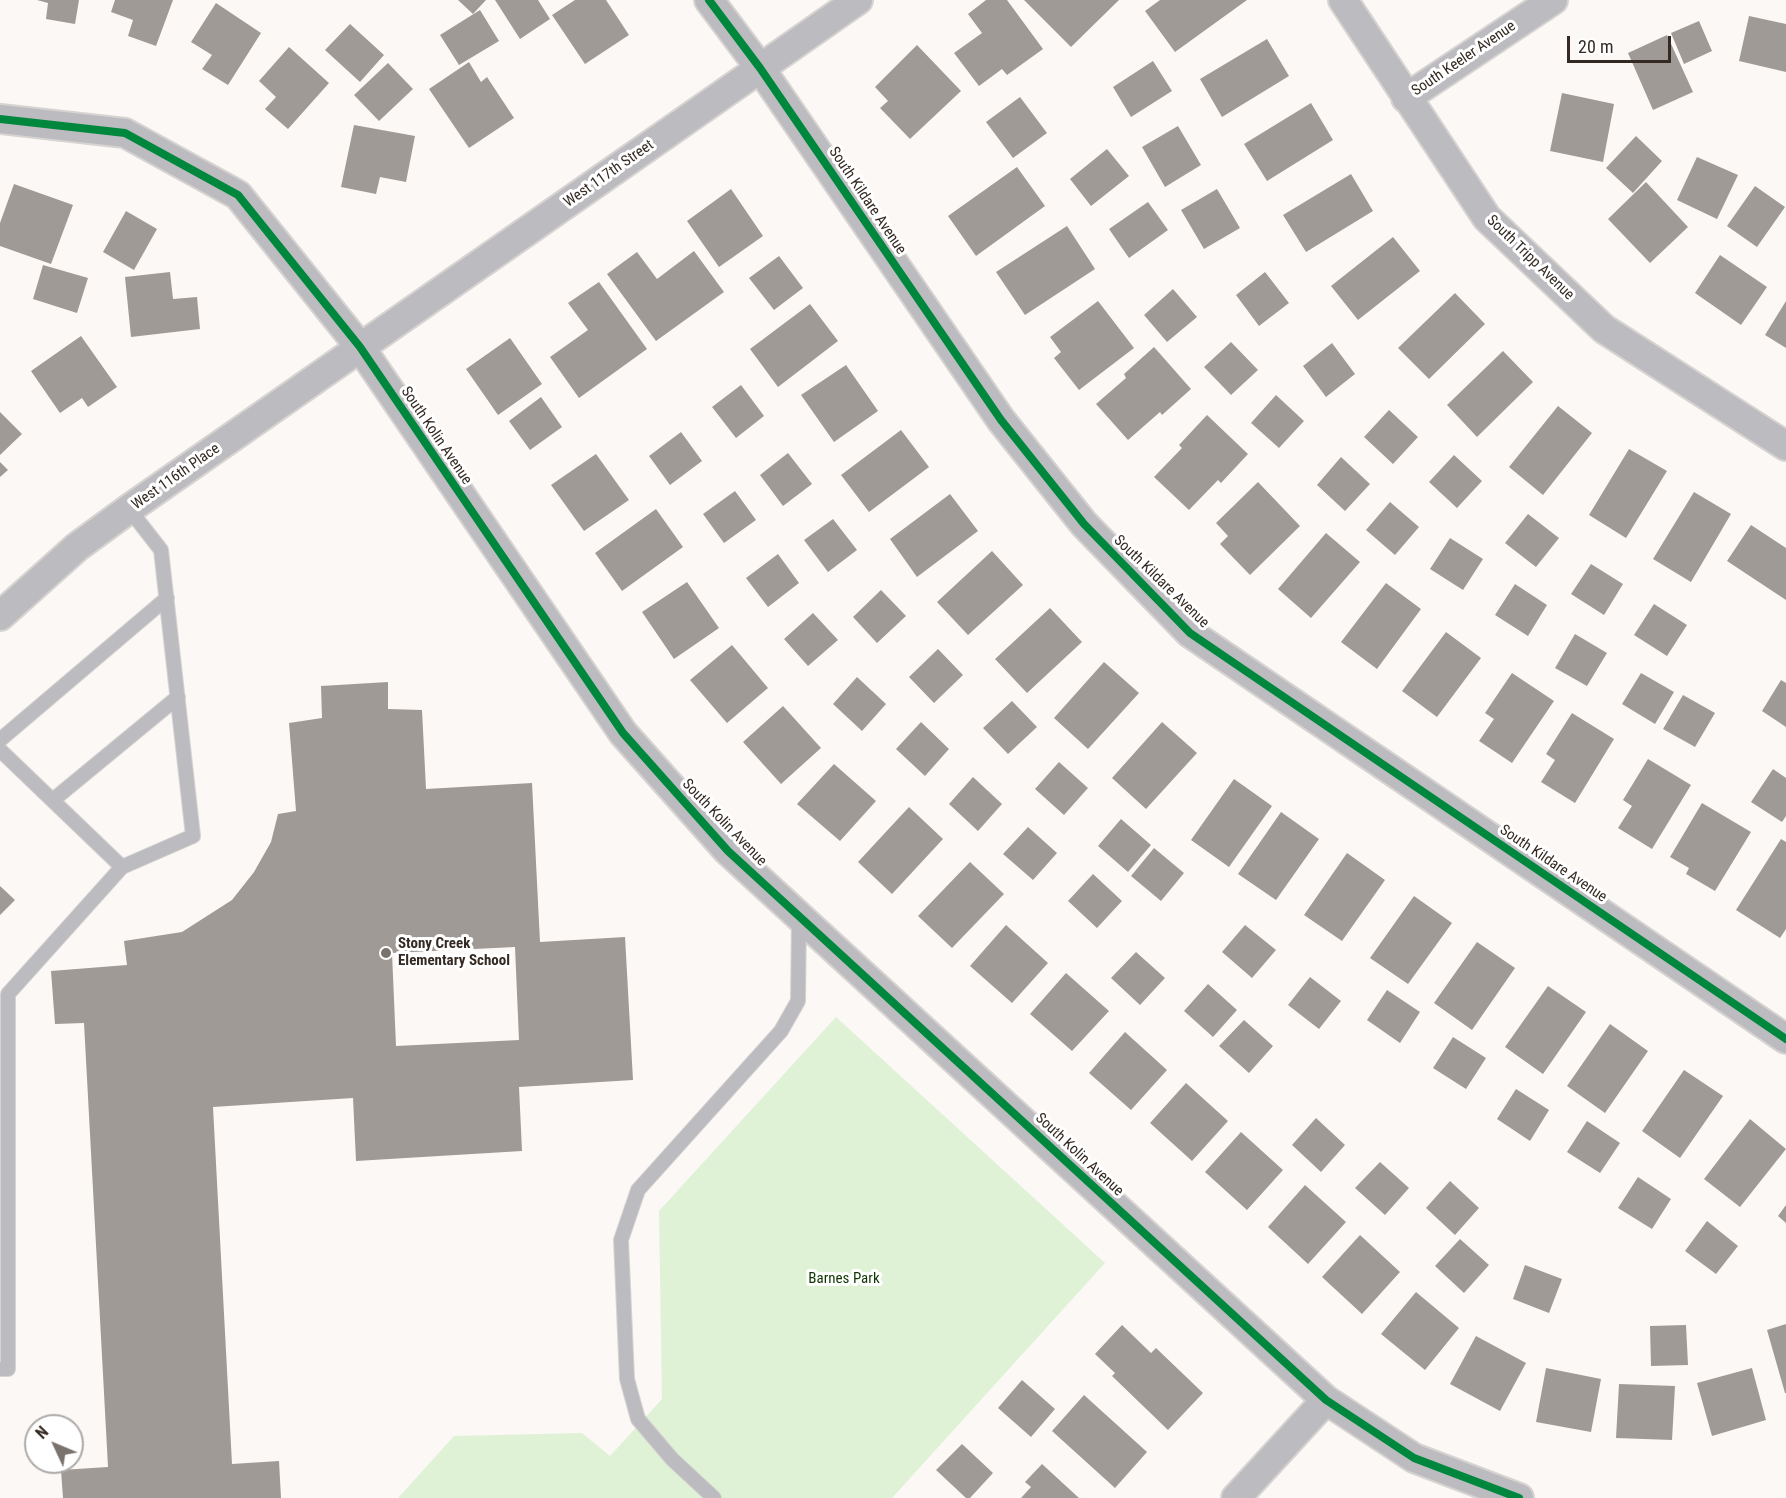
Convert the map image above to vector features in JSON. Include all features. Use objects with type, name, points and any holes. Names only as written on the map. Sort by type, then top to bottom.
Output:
[{"type":"street","name":"South Kildare Avenue","points":[[709,0],[760,68],[1001,420],[1083,524],[1190,633],[1786,1039]]},
{"type":"street","name":"West 117th Street","points":[[360,347],[858,0]]},
{"type":"street","name":"South Tripp Avenue","points":[[1343,0],[1487,218],[1604,328],[1786,446]]},
{"type":"street","name":"South Keeler Avenue","points":[[1406,98],[1553,0]]},
{"type":"street","name":"South Kolin Avenue","points":[[0,119],[125,133],[238,195],[360,347],[623,733],[728,851],[1326,1400],[1413,1458],[1519,1498]]},
{"type":"street","name":"West 116th Place","points":[[0,616],[77,547],[360,347]]},
{"type":"street","points":[[1236,1498],[1326,1400]]},
{"type":"lane","points":[[0,1369],[8,1369],[8,994],[122,867],[193,836],[161,550],[129,509]]},
{"type":"lane","points":[[0,740],[167,598]]},
{"type":"lane","points":[[53,800],[178,697]]},
{"type":"lane","points":[[0,750],[122,867]]},
{"type":"lane","points":[[714,1498],[672,1459],[638,1419],[627,1379],[621,1240],[638,1190],[781,1030],[798,1001],[799,916]]},
{"type":"green space","name":"Barnes Park","points":[[836,1017],[1105,1263],[892,1498],[398,1498],[454,1436],[582,1433],[610,1456],[662,1399],[659,1211]]},
{"type":"building","points":[[37,0],[79,0],[75,24],[46,19],[48,3]]},
{"type":"building","points":[[115,0],[173,0],[156,46],[128,36],[133,20],[111,12]]},
{"type":"building","points":[[458,0],[486,0],[473,14]]},
{"type":"building","points":[[495,0],[538,0],[550,19],[520,39]]},
{"type":"building","points":[[575,0],[606,0],[629,35],[585,64],[552,15]]},
{"type":"building","points":[[986,0],[1007,0],[1043,49],[1007,75],[1002,69],[979,86],[954,53],[982,33],[968,14]]},
{"type":"building","points":[[1024,0],[1119,0],[1071,47]]},
{"type":"building","points":[[1160,0],[1247,0],[1175,52],[1145,11]]},
{"type":"building","points":[[216,3],[261,33],[228,85],[202,69],[212,55],[191,42]]},
{"type":"building","points":[[480,10],[499,41],[459,65],[440,35]]},
{"type":"building","points":[[1749,16],[1786,24],[1786,72],[1739,61]]},
{"type":"building","points":[[1699,21],[1712,51],[1684,64],[1671,33]]},
{"type":"building","points":[[350,24],[384,55],[360,82],[325,50]]},
{"type":"building","points":[[1667,35],[1693,92],[1653,110],[1628,53]]},
{"type":"building","points":[[1267,39],[1289,76],[1222,117],[1200,79]]},
{"type":"building","points":[[917,45],[961,91],[910,139],[880,108],[888,101],[875,87]]},
{"type":"building","points":[[289,47],[329,83],[288,129],[265,109],[276,97],[259,81]]},
{"type":"building","points":[[1153,61],[1172,91],[1131,117],[1113,87]]},
{"type":"building","points":[[469,62],[481,82],[487,77],[514,118],[469,148],[429,89]]},
{"type":"building","points":[[388,63],[413,89],[379,121],[354,95]]},
{"type":"building","points":[[1562,93],[1614,104],[1603,162],[1550,151]]},
{"type":"building","points":[[1020,97],[1047,133],[1013,158],[986,122]]},
{"type":"building","points":[[1311,103],[1333,140],[1267,181],[1244,144]]},
{"type":"building","points":[[354,125],[415,136],[406,182],[380,177],[376,194],[341,187]]},
{"type":"building","points":[[1178,126],[1201,165],[1165,187],[1142,147]]},
{"type":"building","points":[[1636,136],[1662,161],[1633,193],[1606,168]]},
{"type":"building","points":[[1107,149],[1129,176],[1091,206],[1070,179]]},
{"type":"building","points":[[1697,157],[1738,175],[1717,219],[1677,200]]},
{"type":"building","points":[[1017,167],[1045,206],[976,256],[948,216]]},
{"type":"building","points":[[1351,174],[1373,211],[1306,252],[1283,215]]},
{"type":"building","points":[[1646,182],[1688,227],[1650,263],[1608,219]]},
{"type":"building","points":[[14,184],[73,205],[51,264],[0,246],[0,223]]},
{"type":"building","points":[[1755,186],[1785,207],[1757,247],[1727,226]]},
{"type":"building","points":[[731,189],[763,236],[719,267],[687,221]]},
{"type":"building","points":[[1217,189],[1240,228],[1204,249],[1181,210]]},
{"type":"building","points":[[1148,202],[1168,230],[1129,258],[1109,229]]},
{"type":"building","points":[[126,211],[157,229],[134,270],[103,252]]},
{"type":"building","points":[[1067,226],[1095,269],[1025,315],[996,272]]},
{"type":"building","points":[[1393,237],[1420,271],[1358,320],[1331,286]]},
{"type":"building","points":[[694,251],[724,292],[656,341],[607,274],[637,252],[657,279]]},
{"type":"building","points":[[1720,255],[1767,287],[1741,325],[1695,293]]},
{"type":"building","points":[[779,256],[803,288],[774,310],[749,278]]},
{"type":"building","points":[[43,265],[88,278],[77,313],[33,299]]},
{"type":"building","points":[[170,272],[173,299],[197,297],[200,329],[131,337],[125,277]]},
{"type":"building","points":[[1265,272],[1289,303],[1259,326],[1236,295]]},
{"type":"building","points":[[599,282],[647,349],[579,398],[550,357],[588,330],[568,303]]},
{"type":"building","points":[[1173,289],[1197,317],[1167,342],[1144,315]]},
{"type":"building","points":[[1455,293],[1485,324],[1429,379],[1398,348]]},
{"type":"building","points":[[1098,301],[1134,348],[1079,390],[1054,358],[1061,352],[1050,337]]},
{"type":"building","points":[[1786,301],[1786,348],[1765,335]]},
{"type":"building","points":[[810,304],[838,341],[778,387],[750,349]]},
{"type":"building","points":[[81,336],[117,387],[88,407],[82,398],[60,413],[31,371]]},
{"type":"building","points":[[510,338],[542,384],[498,415],[466,369]]},
{"type":"building","points":[[1231,342],[1258,370],[1231,395],[1204,367]]},
{"type":"building","points":[[1332,343],[1355,374],[1326,397],[1303,366]]},
{"type":"building","points":[[1154,347],[1191,389],[1162,415],[1160,412],[1128,440],[1096,404],[1126,378],[1124,374]]},
{"type":"building","points":[[1503,351],[1533,382],[1477,437],[1447,405]]},
{"type":"building","points":[[846,365],[878,411],[834,442],[801,395]]},
{"type":"building","points":[[741,385],[764,416],[736,438],[712,407]]},
{"type":"building","points":[[1276,395],[1304,421],[1279,448],[1251,423]]},
{"type":"building","points":[[541,397],[562,427],[530,450],[509,421]]},
{"type":"building","points":[[1558,406],[1592,433],[1543,495],[1509,467]]},
{"type":"building","points":[[1389,410],[1418,437],[1393,464],[1364,437]]},
{"type":"building","points":[[0,412],[22,434],[0,455]]},
{"type":"building","points":[[1207,415],[1248,454],[1221,483],[1218,480],[1189,510],[1154,477],[1182,448],[1179,445]]},
{"type":"building","points":[[901,430],[929,467],[869,512],[841,475]]},
{"type":"building","points":[[681,432],[702,461],[670,485],[649,456]]},
{"type":"building","points":[[1629,449],[1667,471],[1626,538],[1589,515]]},
{"type":"building","points":[[788,453],[812,484],[783,506],[760,475]]},
{"type":"building","points":[[596,454],[629,500],[584,531],[551,485]]},
{"type":"building","points":[[1454,455],[1482,481],[1457,508],[1429,482]]},
{"type":"building","points":[[1341,457],[1370,484],[1345,511],[1317,485]]},
{"type":"building","points":[[0,462],[8,470],[0,477]]},
{"type":"building","points":[[1258,482],[1300,526],[1250,575],[1220,544],[1228,536],[1216,523]]},
{"type":"building","points":[[735,491],[756,520],[724,543],[703,514]]},
{"type":"building","points":[[1694,492],[1731,514],[1691,582],[1653,559]]},
{"type":"building","points":[[950,494],[978,531],[917,577],[890,539]]},
{"type":"building","points":[[1390,502],[1419,527],[1395,555],[1366,530]]},
{"type":"building","points":[[656,509],[683,547],[622,591],[595,553]]},
{"type":"building","points":[[1528,514],[1559,538],[1536,567],[1505,543]]},
{"type":"building","points":[[833,519],[857,550],[828,572],[804,540]]},
{"type":"building","points":[[1751,525],[1786,548],[1786,600],[1727,561]]},
{"type":"building","points":[[1326,533],[1360,562],[1311,618],[1278,589]]},
{"type":"building","points":[[1450,538],[1483,559],[1463,590],[1430,569]]},
{"type":"building","points":[[992,551],[1023,585],[968,635],[937,602]]},
{"type":"building","points":[[778,554],[799,583],[768,607],[746,578]]},
{"type":"building","points":[[1591,564],[1623,584],[1604,615],[1571,594]]},
{"type":"building","points":[[687,582],[719,628],[674,659],[642,612]]},
{"type":"building","points":[[1386,583],[1421,609],[1377,669],[1341,642]]},
{"type":"building","points":[[1515,584],[1547,605],[1528,636],[1495,615]]},
{"type":"building","points":[[881,590],[906,616],[877,643],[853,617]]},
{"type":"building","points":[[1654,604],[1687,625],[1667,656],[1634,635]]},
{"type":"building","points":[[1050,608],[1082,642],[1027,693],[995,659]]},
{"type":"building","points":[[813,613],[838,640],[808,666],[784,639]]},
{"type":"building","points":[[1446,632],[1481,658],[1437,717],[1402,691]]},
{"type":"building","points":[[1575,634],[1607,653],[1587,686],[1555,668]]},
{"type":"building","points":[[732,645],[768,688],[727,723],[690,680]]},
{"type":"building","points":[[938,649],[963,675],[934,703],[909,677]]},
{"type":"building","points":[[1104,662],[1139,693],[1088,749],[1054,718]]},
{"type":"building","points":[[1512,673],[1554,701],[1512,763],[1479,741],[1494,719],[1485,713]]},
{"type":"building","points":[[1641,673],[1674,692],[1655,724],[1622,704]]},
{"type":"building","points":[[857,677],[886,704],[862,731],[833,704]]},
{"type":"building","points":[[1781,680],[1786,683],[1786,727],[1762,711]]},
{"type":"building","points":[[388,682],[388,709],[422,710],[426,789],[532,783],[540,942],[625,937],[633,1080],[519,1087],[522,1151],[356,1161],[353,1098],[213,1107],[232,1464],[279,1461],[281,1498],[63,1498],[61,1474],[84,1474],[84,1469],[108,1467],[84,1023],[55,1024],[51,971],[127,965],[124,941],[182,932],[232,900],[254,872],[271,842],[278,814],[296,811],[289,723],[322,718],[321,686]],"holes":[[[515,947],[519,1040],[396,1046],[392,953]]]},
{"type":"building","points":[[1683,695],[1715,713],[1695,747],[1663,729]]},
{"type":"building","points":[[1012,701],[1037,727],[1008,754],[983,728]]},
{"type":"building","points":[[783,706],[821,748],[781,784],[743,742]]},
{"type":"building","points":[[1572,713],[1614,739],[1575,803],[1541,782],[1555,760],[1546,754]]},
{"type":"building","points":[[921,722],[949,749],[925,776],[896,749]]},
{"type":"building","points":[[1162,722],[1197,753],[1146,809],[1112,778]]},
{"type":"building","points":[[1648,759],[1691,785],[1652,849],[1618,828],[1632,806],[1623,800]]},
{"type":"building","points":[[1059,762],[1088,788],[1064,815],[1035,789]]},
{"type":"building","points":[[834,764],[876,801],[840,841],[797,804]]},
{"type":"building","points":[[1773,769],[1786,778],[1786,816],[1782,822],[1751,802]]},
{"type":"building","points":[[973,777],[1002,804],[978,831],[949,804]]},
{"type":"building","points":[[1234,779],[1272,806],[1229,867],[1191,840]]},
{"type":"building","points":[[1702,803],[1751,832],[1715,891],[1686,874],[1689,868],[1670,857]]},
{"type":"building","points":[[909,807],[943,839],[892,894],[858,862]]},
{"type":"building","points":[[1281,812],[1319,839],[1276,900],[1238,874]]},
{"type":"building","points":[[1121,819],[1151,845],[1128,872],[1098,846]]},
{"type":"building","points":[[1028,827],[1057,853],[1033,880],[1003,854]]},
{"type":"building","points":[[1781,839],[1786,842],[1786,929],[1780,938],[1736,910]]},
{"type":"building","points":[[1154,848],[1184,873],[1161,901],[1131,876]]},
{"type":"building","points":[[1347,853],[1385,880],[1342,941],[1304,915]]},
{"type":"building","points":[[970,862],[1004,894],[952,948],[918,916]]},
{"type":"building","points":[[1093,874],[1122,901],[1097,928],[1068,901]]},
{"type":"building","points":[[0,886],[15,900],[0,915]]},
{"type":"building","points":[[1414,896],[1452,923],[1408,984],[1370,958]]},
{"type":"building","points":[[1006,925],[1048,963],[1012,1003],[970,966]]},
{"type":"building","points":[[1245,925],[1276,950],[1252,978],[1222,952]]},
{"type":"building","points":[[1477,942],[1515,968],[1472,1030],[1434,1003]]},
{"type":"building","points":[[1136,952],[1165,978],[1140,1005],[1111,978]]},
{"type":"building","points":[[1066,973],[1109,1011],[1072,1051],[1030,1014]]},
{"type":"building","points":[[1310,977],[1341,1001],[1319,1029],[1288,1005]]},
{"type":"building","points":[[1208,984],[1237,1010],[1213,1037],[1184,1011]]},
{"type":"building","points":[[1548,986],[1586,1012],[1543,1074],[1505,1047]]},
{"type":"building","points":[[1387,990],[1420,1012],[1400,1043],[1367,1020]]},
{"type":"building","points":[[1244,1020],[1273,1046],[1249,1073],[1219,1046]]},
{"type":"building","points":[[1610,1024],[1648,1051],[1605,1113],[1567,1086]]},
{"type":"building","points":[[1125,1032],[1167,1070],[1131,1110],[1089,1073]]},
{"type":"building","points":[[1453,1037],[1486,1058],[1466,1089],[1433,1068]]},
{"type":"building","points":[[1684,1070],[1723,1096],[1680,1158],[1642,1131]]},
{"type":"building","points":[[1186,1083],[1228,1121],[1192,1161],[1150,1123]]},
{"type":"building","points":[[1516,1089],[1549,1110],[1530,1141],[1497,1119]]},
{"type":"building","points":[[1316,1118],[1345,1145],[1321,1172],[1292,1145]]},
{"type":"building","points":[[1750,1119],[1786,1149],[1740,1207],[1704,1179]]},
{"type":"building","points":[[1587,1121],[1620,1143],[1600,1173],[1567,1152]]},
{"type":"building","points":[[1241,1132],[1283,1170],[1247,1210],[1205,1172]]},
{"type":"building","points":[[1380,1162],[1409,1188],[1385,1215],[1355,1188]]},
{"type":"building","points":[[1638,1177],[1671,1199],[1652,1229],[1618,1208]]},
{"type":"building","points":[[1450,1181],[1479,1208],[1455,1235],[1426,1208]]},
{"type":"building","points":[[1305,1185],[1346,1222],[1308,1264],[1268,1227]]},
{"type":"building","points":[[1786,1205],[1786,1223],[1778,1216]]},
{"type":"building","points":[[1707,1221],[1738,1246],[1716,1274],[1685,1251]]},
{"type":"building","points":[[1360,1235],[1400,1272],[1362,1314],[1322,1277]]},
{"type":"building","points":[[1460,1239],[1489,1265],[1464,1293],[1435,1266]]},
{"type":"building","points":[[1525,1265],[1562,1279],[1549,1313],[1513,1299]]},
{"type":"building","points":[[1416,1292],[1459,1328],[1425,1370],[1381,1334]]},
{"type":"building","points":[[1786,1324],[1786,1393],[1785,1393],[1767,1330]]},
{"type":"building","points":[[1122,1325],[1151,1353],[1156,1348],[1203,1393],[1168,1430],[1112,1376],[1115,1373],[1095,1354]]},
{"type":"building","points":[[1686,1325],[1688,1365],[1651,1366],[1650,1326]]},
{"type":"building","points":[[1476,1336],[1526,1363],[1500,1411],[1450,1384]]},
{"type":"building","points":[[1546,1368],[1601,1379],[1591,1432],[1536,1422]]},
{"type":"building","points":[[1752,1368],[1766,1420],[1712,1436],[1697,1383]]},
{"type":"building","points":[[1022,1380],[1055,1409],[1031,1437],[998,1408]]},
{"type":"building","points":[[1619,1384],[1675,1386],[1672,1440],[1616,1438]]},
{"type":"building","points":[[1084,1395],[1147,1452],[1115,1488],[1052,1431]]},
{"type":"building","points":[[962,1444],[993,1473],[970,1498],[966,1498],[936,1470]]},
{"type":"building","points":[[1042,1464],[1079,1498],[1021,1498],[1031,1487],[1025,1482]]},
{"type":"cycle path","points":[[709,0],[760,68],[1001,420],[1084,524],[1190,633],[1786,1039]]},
{"type":"cycle path","points":[[0,119],[125,133],[238,195],[360,347],[623,733],[728,851],[1326,1400],[1414,1458],[1519,1498]]},
{"type":"place","name":"Stony Creek Elementary School","points":[[386,953]]}]
